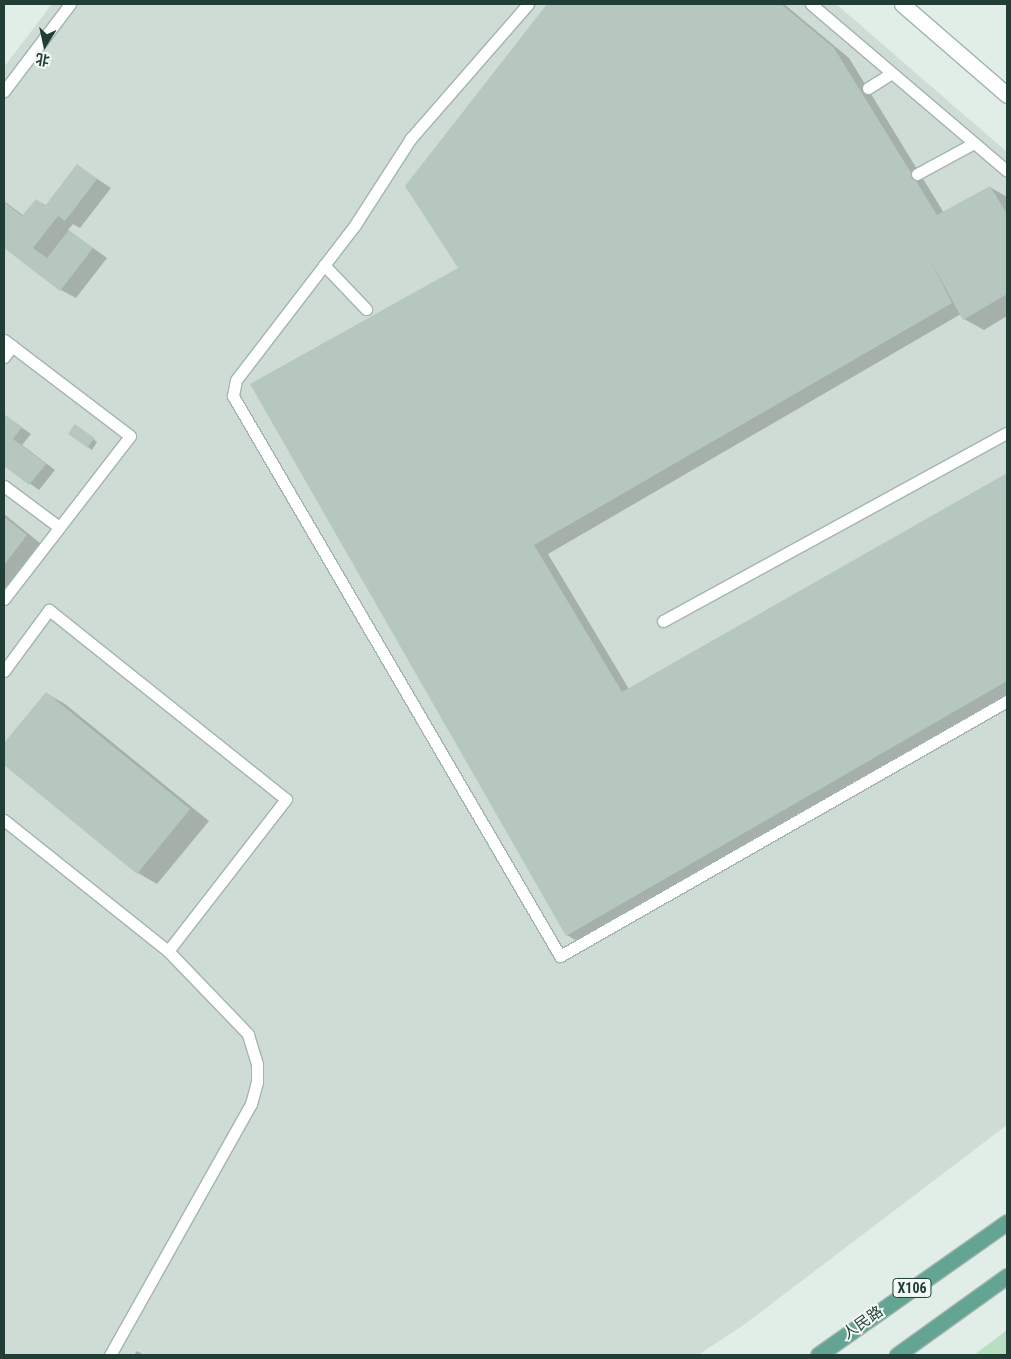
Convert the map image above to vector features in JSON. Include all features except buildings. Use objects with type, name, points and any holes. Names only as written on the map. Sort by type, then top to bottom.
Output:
[{"type":"main road","name":"人民路","points":[[818,1355],[1007,1222]]},
{"type":"main road","points":[[897,1355],[1007,1276]]},
{"type":"street","points":[[902,4],[1007,95]]},
{"type":"lane","points":[[4,91],[70,4]]},
{"type":"lane","points":[[528,4],[411,138],[355,225],[236,380],[233,396],[560,956],[1007,702]]},
{"type":"lane","points":[[811,4],[1007,171]]},
{"type":"lane","points":[[868,88],[892,73]]},
{"type":"lane","points":[[917,174],[974,143]]},
{"type":"lane","points":[[324,265],[366,309]]},
{"type":"lane","points":[[4,356],[8,343],[130,436],[4,599]]},
{"type":"lane","points":[[663,621],[1007,432]]},
{"type":"lane","points":[[4,486],[60,527]]},
{"type":"lane","points":[[4,671],[49,610],[286,799],[168,951]]},
{"type":"lane","points":[[4,820],[168,951],[248,1034],[256,1059],[257,1082],[251,1104],[110,1355]]},
{"type":"shaded area","points":[[52,4],[836,4],[1007,152],[1007,1125],[745,1324],[698,1355],[4,1355],[4,67]]},
{"type":"green space","points":[[1007,1330],[1007,1355],[974,1355]]}]
